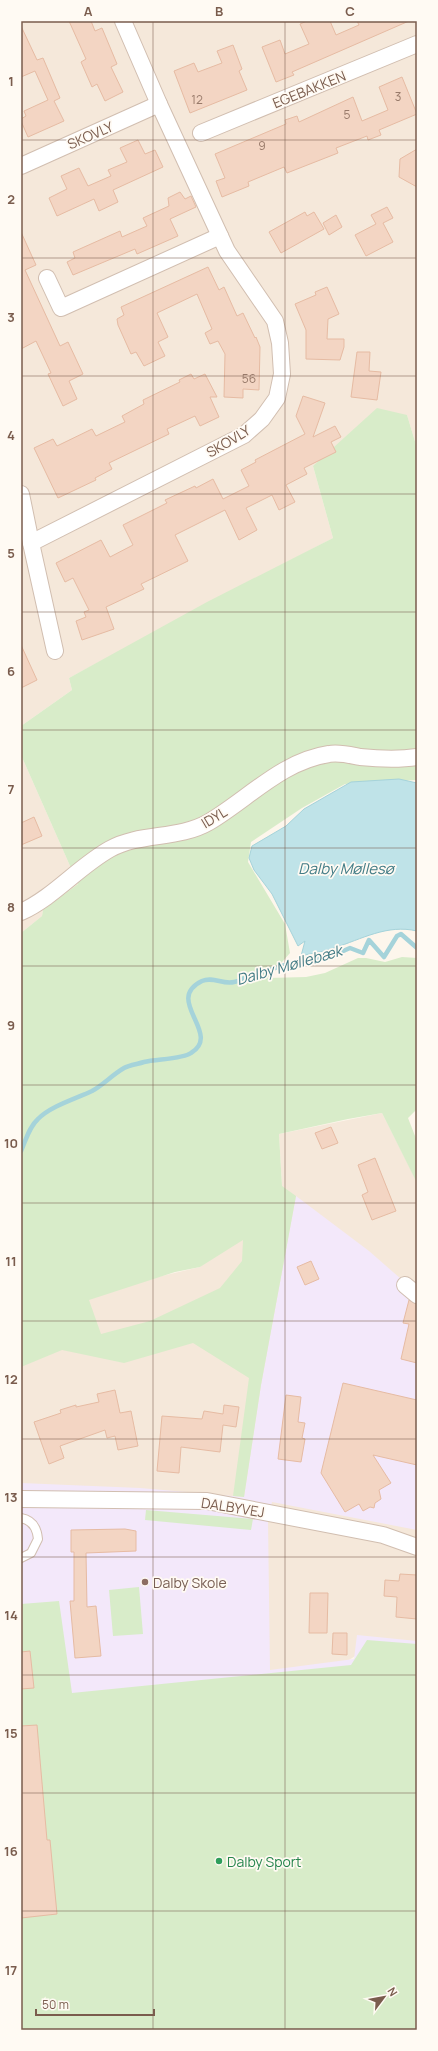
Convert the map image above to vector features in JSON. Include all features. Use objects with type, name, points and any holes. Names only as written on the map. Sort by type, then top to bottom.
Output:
[{"type":"street","name":"SKOVLY","points":[[31,543],[244,435],[262,419],[277,398],[282,374],[280,343],[275,321],[263,301],[227,251],[159,104],[123,21]]},
{"type":"street","name":"EGEBAKKEN","points":[[201,133],[417,44]]},
{"type":"street","name":"SKOVLY","points":[[21,166],[159,104]]},
{"type":"street","points":[[47,278],[61,308],[220,236]]},
{"type":"street","points":[[21,494],[55,651]]},
{"type":"street","name":"IDYL","points":[[21,912],[34,906],[110,849],[127,841],[179,833],[208,822],[291,767],[330,754],[398,760],[417,757]]},
{"type":"street","points":[[405,1284],[417,1295]]},
{"type":"street","name":"DALBYVEJ","points":[[21,1499],[207,1501],[383,1535],[417,1546]]},
{"type":"lane","points":[[21,1518],[28,1520],[33,1525],[38,1539],[31,1553],[21,1558]]},
{"type":"shaded area","points":[[21,21],[417,21],[417,448],[407,415],[313,466],[333,538],[69,678],[72,690],[21,726]]},
{"type":"shaded area","points":[[21,755],[78,884],[43,910],[42,916],[21,933]]},
{"type":"shaded area","points":[[382,1113],[417,1182],[417,1644],[358,1654],[340,1666],[71,1692],[21,1506],[21,1309],[200,1267],[282,1186],[279,1134]]},
{"type":"shaded area","name":"Dalby Sport","points":[[296,1196],[369,1251],[417,1293],[417,1530],[272,1502],[268,1521],[270,1670],[354,1659],[357,1635],[417,1641],[417,2030],[21,2030],[21,1483],[140,1488],[244,1497],[261,1385]]},
{"type":"green space","points":[[377,408],[407,415],[417,448],[417,780],[345,784],[302,808],[251,842],[248,862],[285,924],[290,953],[268,978],[306,977],[325,973],[358,958],[385,962],[402,957],[417,958],[417,1109],[408,1118],[417,1141],[417,1183],[382,1113],[279,1134],[282,1186],[296,1196],[261,1385],[244,1497],[233,1496],[249,1378],[193,1343],[124,1363],[62,1350],[21,1367],[21,933],[42,916],[43,910],[78,884],[21,755],[21,726],[72,690],[69,678],[207,602],[333,538],[313,466]],"holes":[[[243,1240],[242,1261],[220,1288],[150,1321],[101,1334],[89,1300],[175,1272],[200,1267]]]},
{"type":"green space","points":[[146,1510],[253,1519],[251,1530],[145,1520]]},
{"type":"green space","points":[[139,1587],[143,1634],[113,1636],[109,1590]]},
{"type":"green space","name":"Dalby Sport","points":[[59,1601],[72,1693],[351,1665],[367,1640],[417,1644],[417,2030],[21,2030],[21,1604]]},
{"type":"water","name":"Dalby Møllesø","points":[[399,779],[417,783],[417,931],[395,929],[385,931],[330,949],[301,956],[305,941],[298,946],[272,894],[254,870],[249,858],[252,846],[286,826],[304,809],[351,782]]},
{"type":"building","points":[[69,21],[91,21],[95,31],[102,28],[117,64],[111,67],[123,92],[105,101],[97,84],[92,87],[81,62],[86,59]]},
{"type":"building","points":[[307,21],[330,21],[336,35],[359,25],[357,21],[409,21],[292,72],[294,75],[276,82],[262,47],[280,40],[285,54],[309,44],[300,24]]},
{"type":"building","points":[[21,26],[37,60],[43,58],[60,98],[54,101],[64,121],[28,137],[21,121],[21,119],[26,116],[24,111],[48,100],[35,71],[21,77]]},
{"type":"building","points":[[233,45],[242,69],[239,71],[247,90],[190,113],[174,71],[194,63],[198,72],[222,63],[217,51]]},
{"type":"building","points":[[402,77],[417,114],[379,130],[381,135],[368,140],[367,136],[336,148],[338,153],[287,173],[284,167],[248,182],[249,186],[222,197],[216,181],[225,178],[215,154],[286,124],[285,120],[297,116],[299,122],[353,97],[362,121],[388,110],[379,87]]},
{"type":"building","points":[[138,140],[145,154],[155,150],[163,167],[113,190],[118,202],[99,211],[94,199],[57,216],[49,198],[67,189],[61,176],[79,168],[88,186],[111,176],[108,170],[127,162],[120,148]]},
{"type":"building","points":[[417,149],[417,187],[399,177],[400,159]]},
{"type":"building","points":[[180,192],[185,199],[191,196],[196,207],[170,219],[178,236],[137,254],[135,249],[73,275],[67,262],[75,258],[73,252],[120,231],[122,237],[147,226],[143,218],[169,206],[168,198]]},
{"type":"building","points":[[387,207],[393,218],[383,223],[393,242],[366,256],[355,235],[376,224],[371,215]]},
{"type":"building","points":[[305,212],[307,216],[314,212],[324,229],[281,253],[269,232]]},
{"type":"building","points":[[336,215],[342,227],[329,235],[323,223]]},
{"type":"building","points":[[21,232],[36,265],[25,270],[60,346],[68,342],[83,374],[69,381],[77,399],[63,406],[48,374],[51,373],[36,341],[21,349]]},
{"type":"building","points":[[208,267],[219,290],[224,287],[237,316],[243,313],[260,347],[259,390],[243,389],[243,398],[224,397],[225,354],[218,341],[210,344],[205,333],[212,329],[197,294],[157,313],[168,337],[158,342],[165,356],[144,366],[136,352],[131,354],[118,325],[117,319],[124,315],[121,307]]},
{"type":"building","points":[[327,287],[339,314],[328,319],[327,339],[344,339],[344,347],[340,360],[306,359],[306,330],[295,304],[316,295],[315,292]]},
{"type":"building","points":[[357,352],[370,352],[369,371],[381,372],[377,400],[351,397]]},
{"type":"building","points":[[191,374],[194,379],[205,374],[217,397],[210,397],[219,417],[200,426],[195,416],[167,429],[169,434],[109,463],[112,469],[95,478],[96,480],[58,498],[34,448],[53,439],[57,446],[92,429],[96,436],[125,422],[122,416],[144,404],[143,400],[180,382],[179,380]]},
{"type":"building","points":[[303,396],[325,403],[313,437],[335,426],[341,437],[331,442],[336,452],[304,468],[307,474],[286,485],[295,502],[279,510],[272,495],[246,508],[257,530],[239,540],[225,510],[175,535],[188,561],[141,584],[144,589],[106,607],[114,629],[82,640],[76,621],[86,617],[84,612],[89,610],[73,578],[65,582],[56,563],[101,540],[110,557],[133,545],[123,525],[167,503],[165,500],[195,486],[196,488],[213,479],[223,499],[249,486],[241,470],[256,462],[255,460],[305,434],[296,416]]},
{"type":"building","points":[[21,645],[37,680],[21,688]]},
{"type":"building","points":[[34,817],[42,836],[21,845],[21,823]]},
{"type":"building","points":[[331,1127],[338,1143],[322,1149],[315,1133]]},
{"type":"building","points":[[375,1158],[396,1211],[372,1220],[362,1195],[368,1192],[358,1165]]},
{"type":"building","points":[[311,1261],[319,1279],[305,1285],[297,1267]]},
{"type":"building","points":[[409,1300],[417,1304],[417,1363],[401,1359],[409,1324],[403,1323]]},
{"type":"building","points":[[343,1383],[417,1400],[417,1465],[373,1455],[391,1483],[379,1490],[381,1499],[375,1503],[374,1508],[370,1507],[363,1511],[359,1504],[345,1512],[321,1473]]},
{"type":"building","points":[[115,1390],[120,1413],[131,1411],[138,1446],[118,1450],[115,1436],[107,1438],[105,1430],[60,1446],[64,1458],[49,1464],[34,1422],[61,1413],[60,1410],[76,1405],[76,1407],[99,1402],[97,1394]]},
{"type":"building","points":[[286,1395],[301,1397],[298,1422],[305,1423],[302,1438],[305,1439],[301,1462],[278,1459]]},
{"type":"building","points":[[224,1405],[239,1407],[236,1427],[223,1425],[220,1452],[181,1447],[179,1473],[157,1471],[162,1416],[202,1419],[204,1411],[223,1414]]},
{"type":"building","points":[[125,1529],[136,1531],[136,1551],[86,1553],[87,1607],[96,1606],[101,1656],[75,1658],[70,1601],[74,1601],[74,1552],[71,1552],[71,1530]]},
{"type":"building","points":[[400,1574],[417,1575],[417,1619],[396,1617],[397,1597],[384,1596],[385,1580],[399,1581]]},
{"type":"building","points":[[310,1593],[328,1593],[327,1633],[309,1633]]},
{"type":"building","points":[[333,1633],[347,1633],[347,1655],[332,1654]]},
{"type":"building","points":[[30,1651],[34,1688],[21,1689],[21,1652]]},
{"type":"building","points":[[37,1725],[47,1840],[50,1840],[57,1914],[21,1918],[21,1726]]},
{"type":"waterway","name":"Dalby Møllebæk","points":[[21,1151],[32,1126],[43,1114],[92,1091],[126,1067],[149,1061],[182,1057],[191,1053],[199,1045],[201,1036],[188,998],[192,989],[202,981],[210,979],[230,983],[301,960],[328,957],[350,948],[363,953],[369,940],[384,957],[397,936],[401,934],[417,948]]},
{"type":"place","name":"Dalby Skole","points":[[145,1582]]},
{"type":"place","name":"Dalby Sport","points":[[219,1861]]}]
